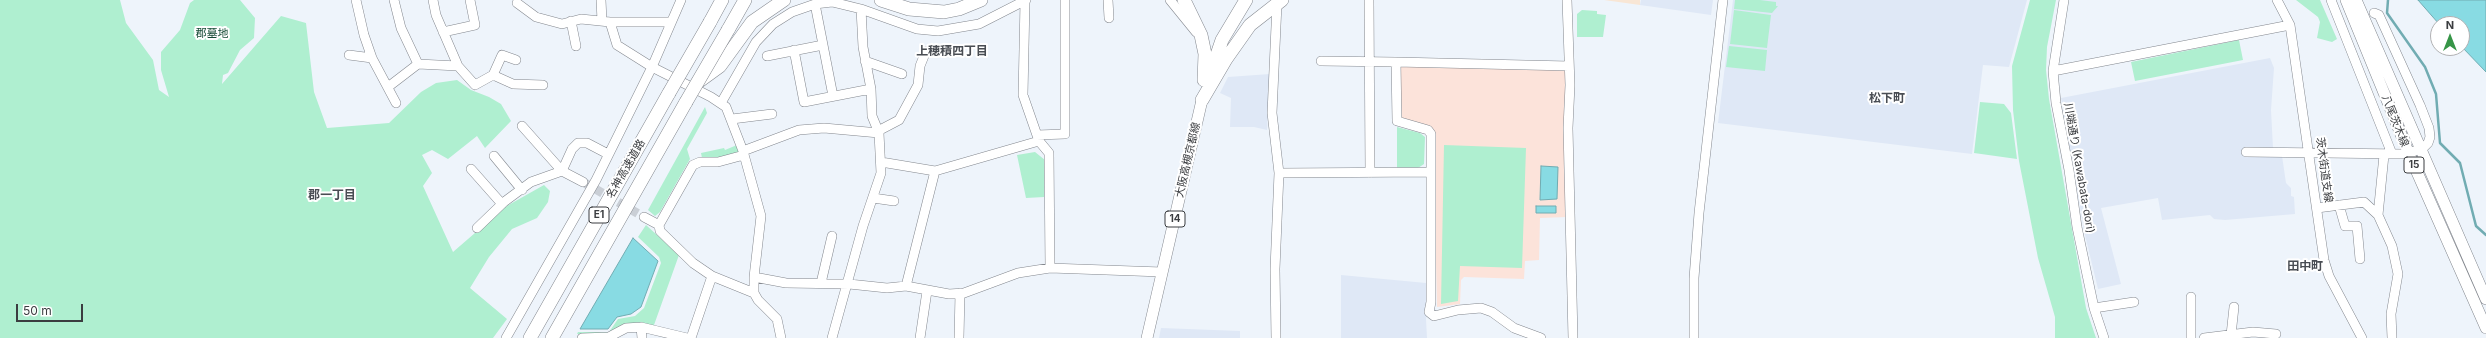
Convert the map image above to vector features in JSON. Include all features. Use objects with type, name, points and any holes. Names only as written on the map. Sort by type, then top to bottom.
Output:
[{"type":"highway","points":[[707,20],[714,0]]},
{"type":"highway","points":[[707,20],[722,0]]},
{"type":"highway","name":"名神高速道路","points":[[552,338],[745,0]]},
{"type":"highway","points":[[698,82],[720,66],[739,37],[756,18],[784,0]]},
{"type":"highway","points":[[881,0],[909,9],[944,12],[959,9],[981,0]]},
{"type":"highway","points":[[1184,0],[1196,23],[1202,44],[1205,65],[1202,100]]},
{"type":"highway","points":[[1202,100],[1222,40],[1247,0]]},
{"type":"highway","points":[[1247,0],[1250,25]]},
{"type":"highway","points":[[1202,100],[1226,59],[1250,25],[1280,2]]},
{"type":"highway","name":"名神高速道路","points":[[530,338],[671,90],[707,20]]},
{"type":"main road","name":"八尾茨木線","points":[[2346,0],[2409,154],[2486,328]]},
{"type":"main road","name":"八尾茨木線","points":[[2356,0],[2486,299]]},
{"type":"main road","name":"大阪高槻京都線","points":[[1147,338],[1202,100]]},
{"type":"street","points":[[356,0],[364,34],[372,58],[396,103]]},
{"type":"street","points":[[394,0],[401,28],[418,64]]},
{"type":"street","points":[[433,0],[443,32],[458,66],[474,85],[493,75],[502,55],[516,60]]},
{"type":"street","points":[[443,32],[475,25],[470,0]]},
{"type":"street","points":[[601,0],[606,21],[617,45],[652,67],[721,103],[726,108],[732,119],[744,153],[761,216],[754,277],[754,293],[758,300],[776,319],[781,338]]},
{"type":"street","points":[[506,338],[572,225],[652,67],[681,0]]},
{"type":"street","points":[[721,103],[756,42],[773,24],[792,12],[815,4],[832,2],[861,9],[917,29],[938,31],[979,24],[1026,0],[1023,95],[1038,138],[1050,153],[1050,268]]},
{"type":"street","points":[[881,162],[935,171],[1038,138],[1065,134],[1069,28],[1065,0]]},
{"type":"street","points":[[1108,0],[1109,18]]},
{"type":"street","points":[[1170,0],[1202,44]]},
{"type":"street","points":[[1369,0],[1370,172]]},
{"type":"street","points":[[1568,0],[1570,85],[1568,128],[1573,338]]},
{"type":"street","points":[[1694,338],[1694,278],[1699,213],[1723,0]]},
{"type":"street","name":"川端通り (Kawabata-dori)","points":[[2064,0],[2053,71],[2056,103],[2069,170],[2077,227],[2094,308],[2104,338]]},
{"type":"street","name":"茨木街道支線","points":[[2277,0],[2290,25],[2324,260],[2329,276],[2362,338]]},
{"type":"street","points":[[2332,0],[2388,154],[2378,215]]},
{"type":"street","points":[[516,1],[536,17],[562,24],[581,19],[671,22]]},
{"type":"street","points":[[1276,338],[1275,268],[1279,173],[1272,113],[1280,2]]},
{"type":"street","points":[[815,4],[833,96]]},
{"type":"street","points":[[832,338],[849,284],[860,237],[879,181],[881,162],[879,132],[872,116],[871,89],[865,61],[861,9]]},
{"type":"street","points":[[2246,152],[2309,154],[2409,154],[2422,150],[2430,137],[2429,128],[2378,15],[2374,13]]},
{"type":"street","points":[[571,21],[576,46]]},
{"type":"street","points":[[2053,71],[2290,25]]},
{"type":"street","points":[[767,56],[823,45]]},
{"type":"street","points":[[794,50],[804,102],[871,89]]},
{"type":"street","points":[[754,293],[712,276],[678,250],[660,231],[659,225],[693,165],[700,162],[718,162],[799,130],[832,128],[879,132],[899,120],[918,85],[920,66],[926,51]]},
{"type":"street","points":[[349,55],[372,58]]},
{"type":"street","points":[[865,61],[902,74]]},
{"type":"street","points":[[1322,61],[1569,66]]},
{"type":"street","points":[[1396,62],[1397,121],[1428,130],[1431,134],[1431,302],[1429,312],[1434,316],[1458,310],[1481,308],[1492,312],[1514,328],[1541,338]]},
{"type":"street","points":[[388,86],[418,64],[458,66]]},
{"type":"street","points":[[493,75],[513,84],[543,85]]},
{"type":"street","points":[[732,119],[772,114]]},
{"type":"street","points":[[522,126],[562,171],[583,182]]},
{"type":"street","points":[[478,228],[502,204],[531,182],[562,171],[572,149],[578,143],[587,143],[608,154]]},
{"type":"street","points":[[494,156],[522,190]]},
{"type":"street","points":[[471,169],[502,204]]},
{"type":"street","points":[[906,286],[935,171]]},
{"type":"street","points":[[1279,173],[1431,172]]},
{"type":"street","points":[[873,198],[894,201]]},
{"type":"street","points":[[2317,208],[2364,202],[2378,215],[2396,259],[2397,288],[2390,325],[2392,338]]},
{"type":"street","points":[[2339,205],[2345,226],[2357,226],[2360,259]]},
{"type":"street","points":[[644,217],[659,225]]},
{"type":"street","points":[[822,283],[832,236]]},
{"type":"street","points":[[754,277],[786,283],[849,284],[887,288],[906,286],[927,291],[960,293],[1018,273],[1050,268],[1162,272]]},
{"type":"street","points":[[691,338],[712,276]]},
{"type":"street","points":[[920,338],[927,291]]},
{"type":"street","points":[[959,338],[960,293]]},
{"type":"street","points":[[2191,297],[2191,338]]},
{"type":"street","points":[[2094,308],[2134,302]]},
{"type":"street","points":[[2232,335],[2234,307]]},
{"type":"street","points":[[582,338],[609,338],[626,328],[641,328],[687,338]]},
{"type":"street","points":[[641,328],[642,338]]},
{"type":"street","points":[[2204,338],[2232,335],[2276,334]]},
{"type":"shaded area","points":[[1604,0],[1640,0],[1640,5]]},
{"type":"shaded area","points":[[1641,0],[1713,0],[1711,15],[1640,5]]},
{"type":"shaded area","points":[[1733,0],[2027,0],[2009,67],[1983,65],[1972,154],[1718,123]]},
{"type":"shaded area","points":[[2270,58],[2274,68],[2271,110],[2273,148],[2281,149],[2286,183],[2291,188],[2291,196],[2294,197],[2295,214],[2225,220],[2214,219],[2210,215],[2162,220],[2158,198],[2101,208],[2121,284],[2098,289],[2085,235],[2061,98]]},
{"type":"shaded area","points":[[1404,65],[1563,68],[1567,74],[1567,217],[1540,218],[1539,260],[1525,261],[1524,279],[1464,277],[1461,280],[1460,304],[1437,307],[1433,132],[1400,118],[1400,67]]},
{"type":"shaded area","points":[[1270,74],[1267,130],[1254,127],[1230,127],[1231,98],[1220,93],[1228,77]]},
{"type":"shaded area","points":[[1341,275],[1426,283],[1430,296],[1426,319],[1427,338],[1341,338]]},
{"type":"shaded area","points":[[1161,328],[1240,331],[1240,338],[1159,338]]},
{"type":"green space","name":"郡墓地","points":[[0,0],[120,0],[126,23],[153,60],[159,90],[169,97],[161,70],[161,52],[180,30],[190,3],[194,0],[240,0],[255,18],[254,38],[240,50],[228,73],[223,75],[222,84],[281,16],[306,23],[314,92],[327,128],[389,123],[421,92],[436,83],[457,80],[471,90],[489,97],[501,104],[511,121],[485,148],[477,136],[448,159],[432,150],[422,155],[432,173],[423,186],[453,252],[505,207],[544,185],[550,191],[548,202],[537,218],[512,229],[489,257],[470,288],[507,319],[493,338],[0,338]]},
{"type":"green space","points":[[1735,0],[1760,0],[1776,2],[1776,6],[1778,6],[1772,13],[1734,9]]},
{"type":"green space","points":[[2030,0],[2056,0],[2047,47],[2046,70],[2049,99],[2086,308],[2096,338],[2055,338],[2055,317],[2038,258],[2019,161],[2013,110],[2012,66]]},
{"type":"green space","points":[[2296,0],[2320,0],[2337,39],[2332,42],[2317,38],[2320,22],[2318,17]]},
{"type":"green space","points":[[1582,10],[1597,11],[1597,14],[1606,15],[1603,37],[1577,37],[1577,14]]},
{"type":"green space","points":[[1734,10],[1771,15],[1767,48],[1730,44]]},
{"type":"green space","points":[[2239,40],[2243,60],[2135,81],[2131,62]]},
{"type":"green space","points":[[1729,46],[1767,50],[1765,71],[1726,67]]},
{"type":"green space","points":[[1980,102],[2004,104],[2011,113],[2017,159],[1974,153]]},
{"type":"green space","points":[[705,107],[707,113],[687,149],[690,159],[660,212],[655,216],[648,210]]},
{"type":"green space","points":[[1397,127],[1420,133],[1425,137],[1424,164],[1418,168],[1397,168]]},
{"type":"green space","points":[[737,145],[740,151],[735,154],[717,159],[702,158],[701,153],[724,148],[725,150]]},
{"type":"green space","points":[[1444,145],[1526,148],[1522,268],[1460,266],[1458,301],[1441,304]]},
{"type":"green space","points":[[1035,152],[1045,160],[1044,197],[1026,198],[1017,155]]},
{"type":"green space","points":[[646,225],[679,255],[654,325],[608,334],[577,334],[578,332],[609,332],[618,319],[635,316],[644,308],[661,263],[659,257],[638,237]]},
{"type":"water","points":[[2418,0],[2486,0],[2486,72],[2470,55],[2470,16],[2432,16]]},
{"type":"water","points":[[1541,166],[1558,167],[1557,199],[1540,200]]},
{"type":"water","points":[[1536,206],[1556,206],[1556,213],[1536,213]]},
{"type":"water","points":[[633,238],[658,261],[641,307],[631,314],[617,317],[608,329],[580,329]]},
{"type":"waterway","points":[[2388,0],[2387,13],[2425,67],[2436,94],[2440,143],[2460,163],[2476,226],[2486,235]]},
{"type":"tunnel","points":[[583,182],[644,217]]},
{"type":"district","name":"上穂積四丁目","points":[[952,51]]},
{"type":"district","name":"松下町","points":[[1887,98]]},
{"type":"district","name":"郡一丁目","points":[[332,195]]},
{"type":"district","name":"田中町","points":[[2305,266]]}]
